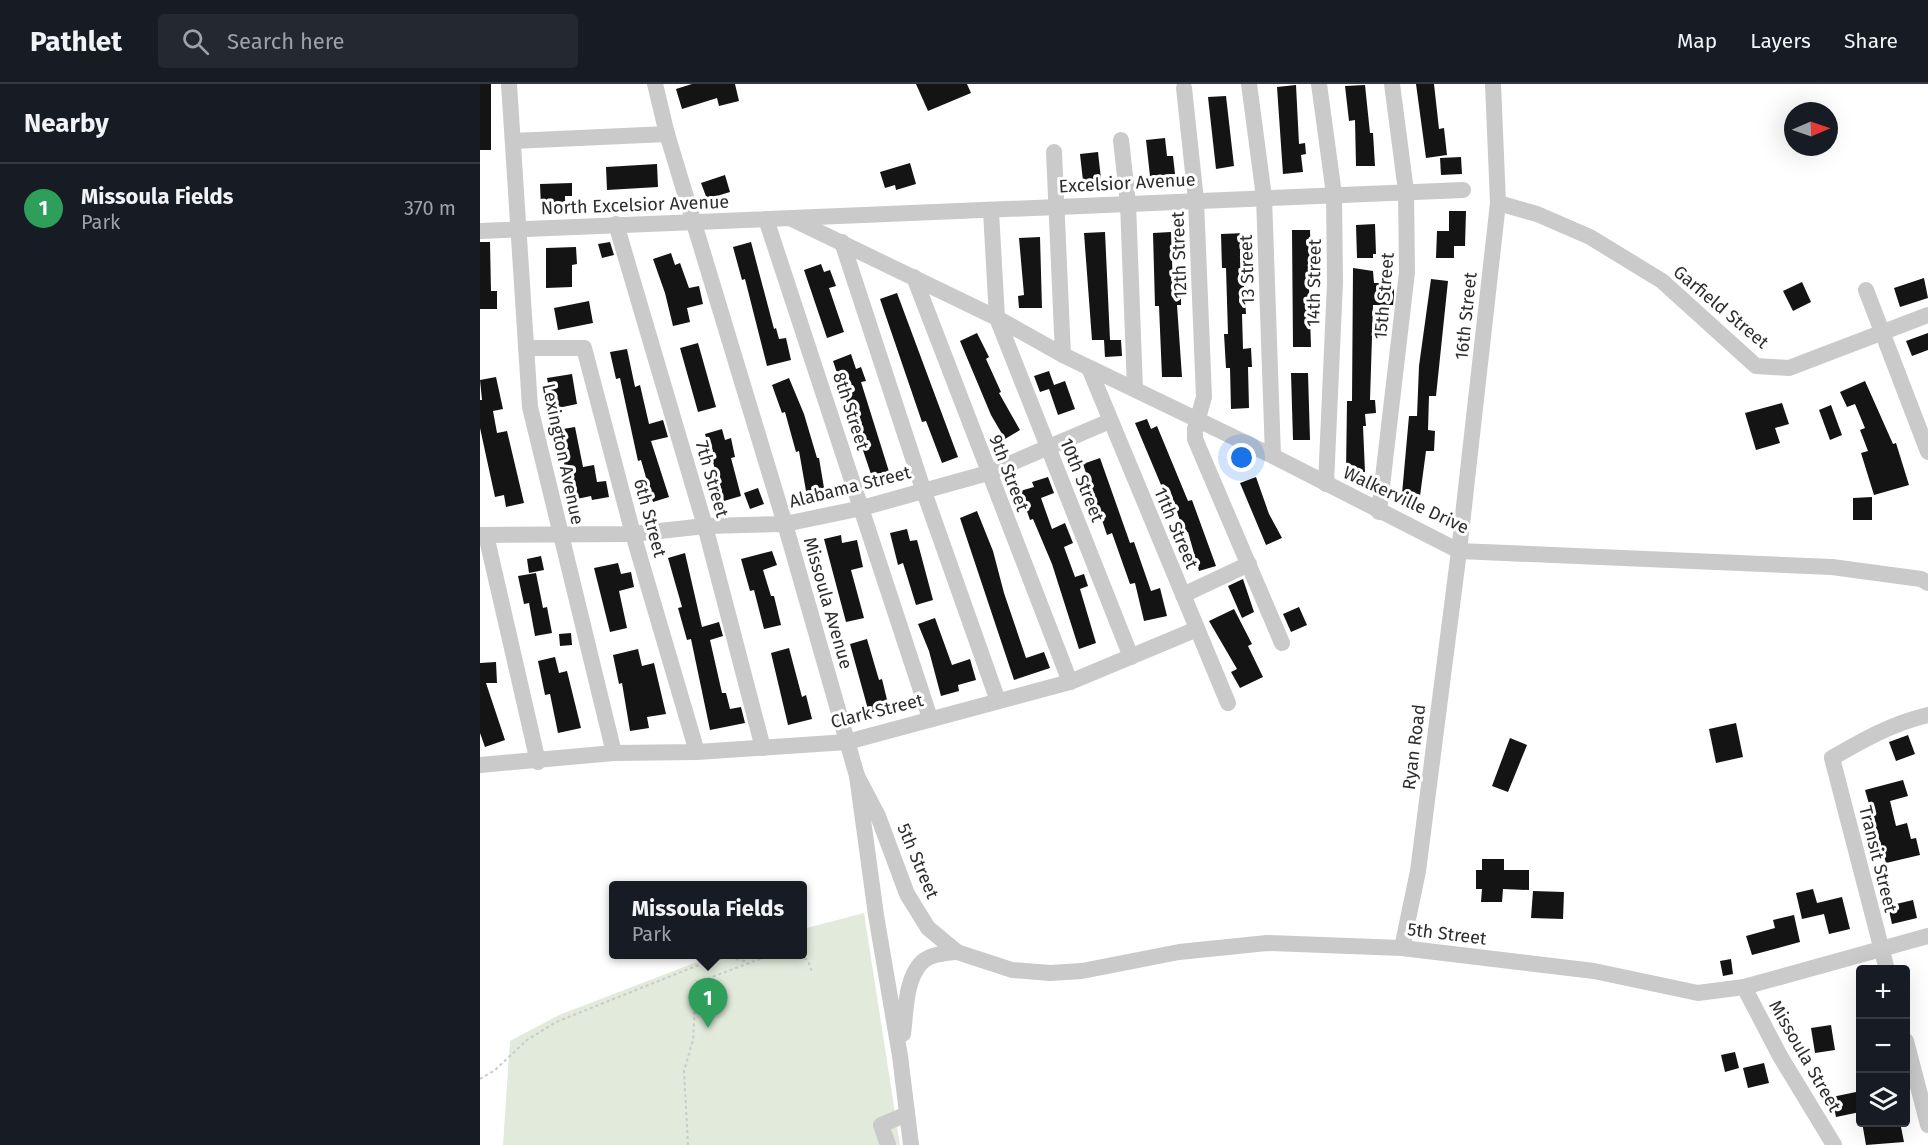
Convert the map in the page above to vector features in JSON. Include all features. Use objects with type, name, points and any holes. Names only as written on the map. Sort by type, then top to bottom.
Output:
[{"type":"street","name":"Lexington Avenue","points":[[509,84],[530,407],[614,753]]},
{"type":"street","name":"Missoula Avenue","points":[[655,84],[667,134],[785,524],[857,776],[876,915],[900,1056],[910,1145]]},
{"type":"street","name":"13 Street","points":[[1249,84],[1264,197],[1273,456]]},
{"type":"street","name":"14th Street","points":[[1319,84],[1334,194],[1335,282],[1326,484]]},
{"type":"street","name":"15th Street","points":[[1379,512],[1406,290],[1406,191],[1392,84]]},
{"type":"street","name":"16th Street","points":[[1459,550],[1498,203],[1493,84]]},
{"type":"street","name":"12th Street","points":[[1184,88],[1196,200],[1204,397],[1198,419]]},
{"type":"street","points":[[513,141],[667,134]]},
{"type":"street","points":[[1121,140],[1128,203],[1135,389]]},
{"type":"street","points":[[1054,152],[1063,355]]},
{"type":"street","name":"Excelsior Avenue","points":[[792,219],[1463,190]]},
{"type":"street","name":"Garfield Street","points":[[1498,203],[1537,214],[1590,237],[1662,281],[1756,366],[1789,368],[1928,315]]},
{"type":"street","name":"10th Street","points":[[992,211],[997,318],[1131,657]]},
{"type":"street","name":"8th Street","points":[[766,219],[930,718]]},
{"type":"street","name":"North Excelsior Avenue","points":[[480,231],[792,219]]},
{"type":"street","name":"Walkerville Drive","points":[[792,219],[997,318],[1063,355],[1198,419],[1379,512],[1459,550],[1832,567],[1921,579],[1928,583]]},
{"type":"street","name":"7th Street","points":[[616,224],[705,526],[763,748]]},
{"type":"street","points":[[842,242],[923,489],[998,701]]},
{"type":"street","name":"9th Street","points":[[914,278],[1070,682]]},
{"type":"street","points":[[1866,291],[1928,452]]},
{"type":"street","name":"6th Street","points":[[526,348],[584,348],[633,534],[697,752]]},
{"type":"street","name":"11th Street","points":[[1089,368],[1228,703]]},
{"type":"street","points":[[1198,419],[1195,439],[1282,643]]},
{"type":"street","name":"Alabama Street","points":[[483,535],[633,534],[705,526],[785,524],[862,508],[923,489],[988,473],[1110,421]]},
{"type":"street","points":[[483,535],[538,762]]},
{"type":"street","name":"Ryan Road","points":[[1402,948],[1418,870],[1459,550]]},
{"type":"street","points":[[1183,595],[1249,564]]},
{"type":"street","name":"Clark Street","points":[[480,765],[538,762],[614,753],[697,752],[847,742],[1070,682],[1197,629]]},
{"type":"street","name":"Transit Street","points":[[1886,965],[1832,758],[1869,736],[1910,719],[1928,716]]},
{"type":"street","name":"5th Street","points":[[857,776],[878,816],[907,894],[928,928],[957,951],[1012,970],[1050,974],[1093,970],[1179,952],[1268,943],[1402,948],[1594,971],[1698,993],[1744,987],[1928,936]]},
{"type":"street","points":[[900,1056],[908,988],[922,963],[936,955],[957,951]]},
{"type":"street","name":"Missoula Street","points":[[1744,987],[1780,1056],[1834,1145]]},
{"type":"street","points":[[1910,1059],[1928,1125]]},
{"type":"street","points":[[888,1145],[881,1125],[907,1114]]},
{"type":"path","points":[[480,1079],[495,1070],[527,1040],[556,1022],[696,966],[720,959]]},
{"type":"path","points":[[735,959],[748,962]]},
{"type":"path","points":[[688,1145],[684,1071],[693,1040],[696,987],[699,982],[757,959]]},
{"type":"path","points":[[805,959],[812,972]]},
{"type":"green space","points":[[864,913],[900,1145],[503,1145],[510,1041],[559,1015],[705,959],[807,959],[807,928]]},
{"type":"building","points":[[480,84],[491,84],[491,150],[480,150]]},
{"type":"building","points":[[692,84],[735,84],[739,101],[719,106],[717,98],[682,109],[676,89]]},
{"type":"building","points":[[916,84],[967,84],[971,93],[928,111]]},
{"type":"building","points":[[1416,84],[1434,84],[1439,129],[1444,128],[1447,155],[1426,158]]},
{"type":"building","points":[[1296,85],[1299,144],[1305,143],[1306,154],[1301,155],[1303,172],[1283,174],[1277,87]]},
{"type":"building","points":[[1365,85],[1370,133],[1373,133],[1375,166],[1356,166],[1355,120],[1349,121],[1345,86]]},
{"type":"building","points":[[1226,96],[1234,166],[1216,169],[1208,97]]},
{"type":"building","points":[[1165,138],[1167,156],[1173,156],[1175,174],[1150,176],[1146,140]]},
{"type":"building","points":[[1098,152],[1101,179],[1083,181],[1080,154]]},
{"type":"building","points":[[1461,157],[1462,174],[1441,175],[1440,158]]},
{"type":"building","points":[[910,163],[916,184],[896,190],[895,185],[885,188],[880,172]]},
{"type":"building","points":[[657,164],[658,187],[607,190],[606,167]]},
{"type":"building","points":[[725,175],[730,192],[707,199],[701,183]]},
{"type":"building","points":[[572,183],[572,196],[565,196],[565,206],[541,207],[540,184]]},
{"type":"building","points":[[1449,211],[1466,211],[1465,246],[1454,246],[1454,258],[1436,258],[1437,231],[1449,231]]},
{"type":"building","points":[[1375,224],[1376,254],[1373,254],[1373,258],[1357,258],[1356,225]]},
{"type":"building","points":[[1292,230],[1310,230],[1311,259],[1308,259],[1311,347],[1293,347]]},
{"type":"building","points":[[1105,232],[1110,340],[1092,340],[1084,233]]},
{"type":"building","points":[[1171,232],[1173,287],[1181,287],[1181,305],[1177,305],[1182,377],[1162,377],[1159,306],[1155,306],[1153,233]]},
{"type":"building","points":[[1245,233],[1246,249],[1240,250],[1241,278],[1244,278],[1244,288],[1252,287],[1252,298],[1245,298],[1246,314],[1242,314],[1243,349],[1251,348],[1252,367],[1248,367],[1249,408],[1231,409],[1230,368],[1226,368],[1224,334],[1228,334],[1226,268],[1222,268],[1221,234]]},
{"type":"building","points":[[1040,237],[1042,308],[1019,308],[1018,296],[1024,295],[1019,238]]},
{"type":"building","points":[[480,242],[490,242],[491,291],[497,291],[497,309],[480,309]]},
{"type":"building","points":[[610,242],[614,255],[602,258],[598,244]]},
{"type":"building","points":[[751,242],[774,329],[776,328],[779,339],[786,338],[791,360],[767,366],[745,279],[742,280],[733,247]]},
{"type":"building","points":[[576,247],[577,264],[572,265],[572,287],[546,288],[546,248]]},
{"type":"building","points":[[671,253],[675,265],[680,263],[689,288],[699,286],[703,304],[687,308],[690,322],[673,326],[653,259]]},
{"type":"building","points":[[821,264],[824,272],[830,270],[836,286],[829,288],[844,332],[827,338],[804,270]]},
{"type":"building","points":[[1353,268],[1373,271],[1374,283],[1394,283],[1393,305],[1373,305],[1370,400],[1375,400],[1376,413],[1365,414],[1366,426],[1363,426],[1365,472],[1346,472],[1347,401],[1352,401]]},
{"type":"building","points":[[1924,278],[1928,298],[1900,307],[1894,288]]},
{"type":"building","points":[[1431,279],[1448,281],[1436,396],[1429,396],[1428,430],[1435,431],[1434,451],[1426,451],[1420,496],[1402,494],[1409,416],[1417,416],[1419,366]]},
{"type":"building","points":[[1802,282],[1811,302],[1793,311],[1783,291]]},
{"type":"building","points":[[897,293],[958,457],[942,463],[926,421],[922,422],[880,299]]},
{"type":"building","points":[[589,301],[593,323],[558,330],[554,308]]},
{"type":"building","points":[[977,333],[989,357],[986,359],[1001,392],[999,393],[1020,430],[1005,439],[991,415],[960,341]]},
{"type":"building","points":[[1928,333],[1928,350],[1912,356],[1906,341]]},
{"type":"building","points":[[1104,340],[1121,340],[1122,356],[1105,357]]},
{"type":"building","points":[[698,343],[716,407],[698,412],[680,348]]},
{"type":"building","points":[[627,349],[635,387],[640,385],[649,424],[663,420],[668,437],[651,441],[669,497],[653,502],[641,460],[638,461],[620,378],[616,379],[610,352]]},
{"type":"building","points":[[851,354],[856,369],[861,367],[866,381],[861,382],[891,478],[874,483],[833,361]]},
{"type":"building","points":[[1049,371],[1054,385],[1065,381],[1075,409],[1058,415],[1049,389],[1040,392],[1034,376]]},
{"type":"building","points":[[1291,373],[1308,373],[1310,440],[1293,440]]},
{"type":"building","points":[[572,374],[577,404],[553,409],[547,378]]},
{"type":"building","points":[[496,377],[503,409],[493,411],[497,433],[507,431],[524,503],[506,507],[504,495],[495,497],[480,428],[480,400],[482,400],[480,380]]},
{"type":"building","points":[[789,378],[804,414],[817,458],[819,458],[824,488],[806,491],[799,451],[796,452],[785,412],[782,413],[772,385]]},
{"type":"building","points":[[1865,381],[1893,444],[1896,443],[1909,485],[1874,495],[1861,453],[1868,451],[1860,430],[1865,428],[1855,404],[1847,407],[1840,392]]},
{"type":"building","points":[[1782,403],[1789,424],[1775,428],[1780,443],[1756,450],[1745,413]]},
{"type":"building","points":[[1831,405],[1842,435],[1830,440],[1819,410]]},
{"type":"building","points":[[1147,419],[1151,429],[1157,426],[1188,501],[1192,500],[1216,566],[1199,571],[1188,532],[1184,533],[1170,490],[1164,492],[1135,423]]},
{"type":"building","points":[[575,427],[583,467],[594,465],[597,482],[606,481],[609,497],[592,500],[591,496],[572,500],[557,430]]},
{"type":"building","points":[[722,429],[725,440],[731,438],[735,457],[731,458],[741,496],[724,501],[705,434]]},
{"type":"building","points":[[1100,458],[1130,543],[1134,542],[1151,591],[1160,588],[1167,616],[1144,621],[1135,583],[1130,584],[1112,533],[1107,535],[1083,464]]},
{"type":"building","points":[[1048,477],[1054,493],[1041,498],[1052,529],[1065,523],[1073,543],[1064,547],[1075,577],[1084,574],[1088,586],[1080,589],[1096,643],[1079,649],[1052,564],[1033,519],[1030,520],[1020,491],[1034,487],[1032,482]]},
{"type":"building","points":[[1256,477],[1269,514],[1282,538],[1266,545],[1240,483]]},
{"type":"building","points":[[758,488],[764,504],[750,509],[744,493]]},
{"type":"building","points":[[1872,497],[1872,520],[1853,520],[1853,498]]},
{"type":"building","points":[[977,511],[993,551],[1004,593],[1026,658],[1044,652],[1050,668],[1014,680],[960,518]]},
{"type":"building","points":[[907,529],[910,541],[917,540],[933,600],[916,605],[903,563],[898,565],[890,533]]},
{"type":"building","points":[[841,535],[842,543],[857,540],[863,567],[851,570],[864,618],[846,622],[824,539]]},
{"type":"building","points":[[772,551],[777,565],[763,570],[771,596],[774,596],[781,625],[764,629],[754,590],[750,591],[741,559]]},
{"type":"building","points":[[685,553],[702,627],[719,622],[723,636],[710,640],[722,693],[726,693],[730,709],[741,707],[745,723],[710,730],[691,639],[687,640],[678,608],[682,607],[668,558]]},
{"type":"building","points":[[541,556],[544,570],[529,573],[527,559]]},
{"type":"building","points":[[618,563],[621,574],[631,572],[634,587],[619,591],[627,628],[610,632],[594,568]]},
{"type":"building","points":[[536,573],[543,608],[547,607],[552,633],[535,636],[529,603],[524,604],[518,576]]},
{"type":"building","points":[[1243,579],[1254,612],[1242,618],[1228,586]]},
{"type":"building","points":[[1299,607],[1307,625],[1291,632],[1283,614]]},
{"type":"building","points":[[1234,609],[1252,644],[1248,646],[1263,677],[1240,688],[1231,672],[1237,669],[1209,621]]},
{"type":"building","points":[[935,618],[952,665],[970,659],[976,680],[958,685],[959,691],[941,696],[929,651],[918,624]]},
{"type":"building","points":[[571,633],[572,645],[560,646],[559,634]]},
{"type":"building","points":[[867,639],[879,680],[882,679],[889,708],[869,713],[850,644]]},
{"type":"building","points":[[789,648],[802,697],[806,695],[812,719],[788,725],[771,653]]},
{"type":"building","points":[[638,649],[642,666],[654,663],[666,714],[647,717],[649,728],[630,731],[622,683],[619,684],[613,655]]},
{"type":"building","points":[[555,657],[559,673],[567,671],[581,728],[558,733],[550,694],[545,695],[538,661]]},
{"type":"building","points":[[496,662],[497,683],[486,683],[505,740],[485,747],[480,733],[480,663]]},
{"type":"building","points":[[1736,723],[1743,757],[1716,763],[1709,729]]},
{"type":"building","points":[[1908,735],[1915,754],[1896,761],[1889,742]]},
{"type":"building","points":[[1510,738],[1527,745],[1508,792],[1492,786]]},
{"type":"building","points":[[1903,780],[1908,796],[1890,801],[1896,826],[1907,823],[1911,839],[1916,838],[1920,855],[1886,863],[1865,790]]},
{"type":"building","points":[[1482,859],[1504,859],[1504,870],[1529,870],[1529,890],[1503,889],[1502,902],[1481,902],[1482,889],[1476,889],[1476,870],[1482,870]]},
{"type":"building","points":[[1813,889],[1817,903],[1842,897],[1850,929],[1829,934],[1824,914],[1802,919],[1796,893]]},
{"type":"building","points":[[1533,891],[1564,892],[1563,919],[1531,918]]},
{"type":"building","points":[[1913,900],[1917,918],[1892,924],[1888,906]]},
{"type":"building","points":[[1794,915],[1800,942],[1752,955],[1746,936],[1775,928],[1773,920]]},
{"type":"building","points":[[1731,959],[1733,974],[1723,976],[1720,961]]},
{"type":"building","points":[[1831,1025],[1835,1050],[1815,1053],[1811,1028]]},
{"type":"building","points":[[1735,1052],[1739,1068],[1725,1072],[1721,1055]]},
{"type":"building","points":[[1764,1063],[1769,1083],[1748,1088],[1743,1068]]},
{"type":"building","points":[[1856,1092],[1856,1113],[1836,1117],[1832,1097]]},
{"type":"building","points":[[1863,1127],[1901,1127],[1904,1142],[1866,1145]]},
{"type":"place","name":"Missoula Fields","points":[[708,1028]]}]
